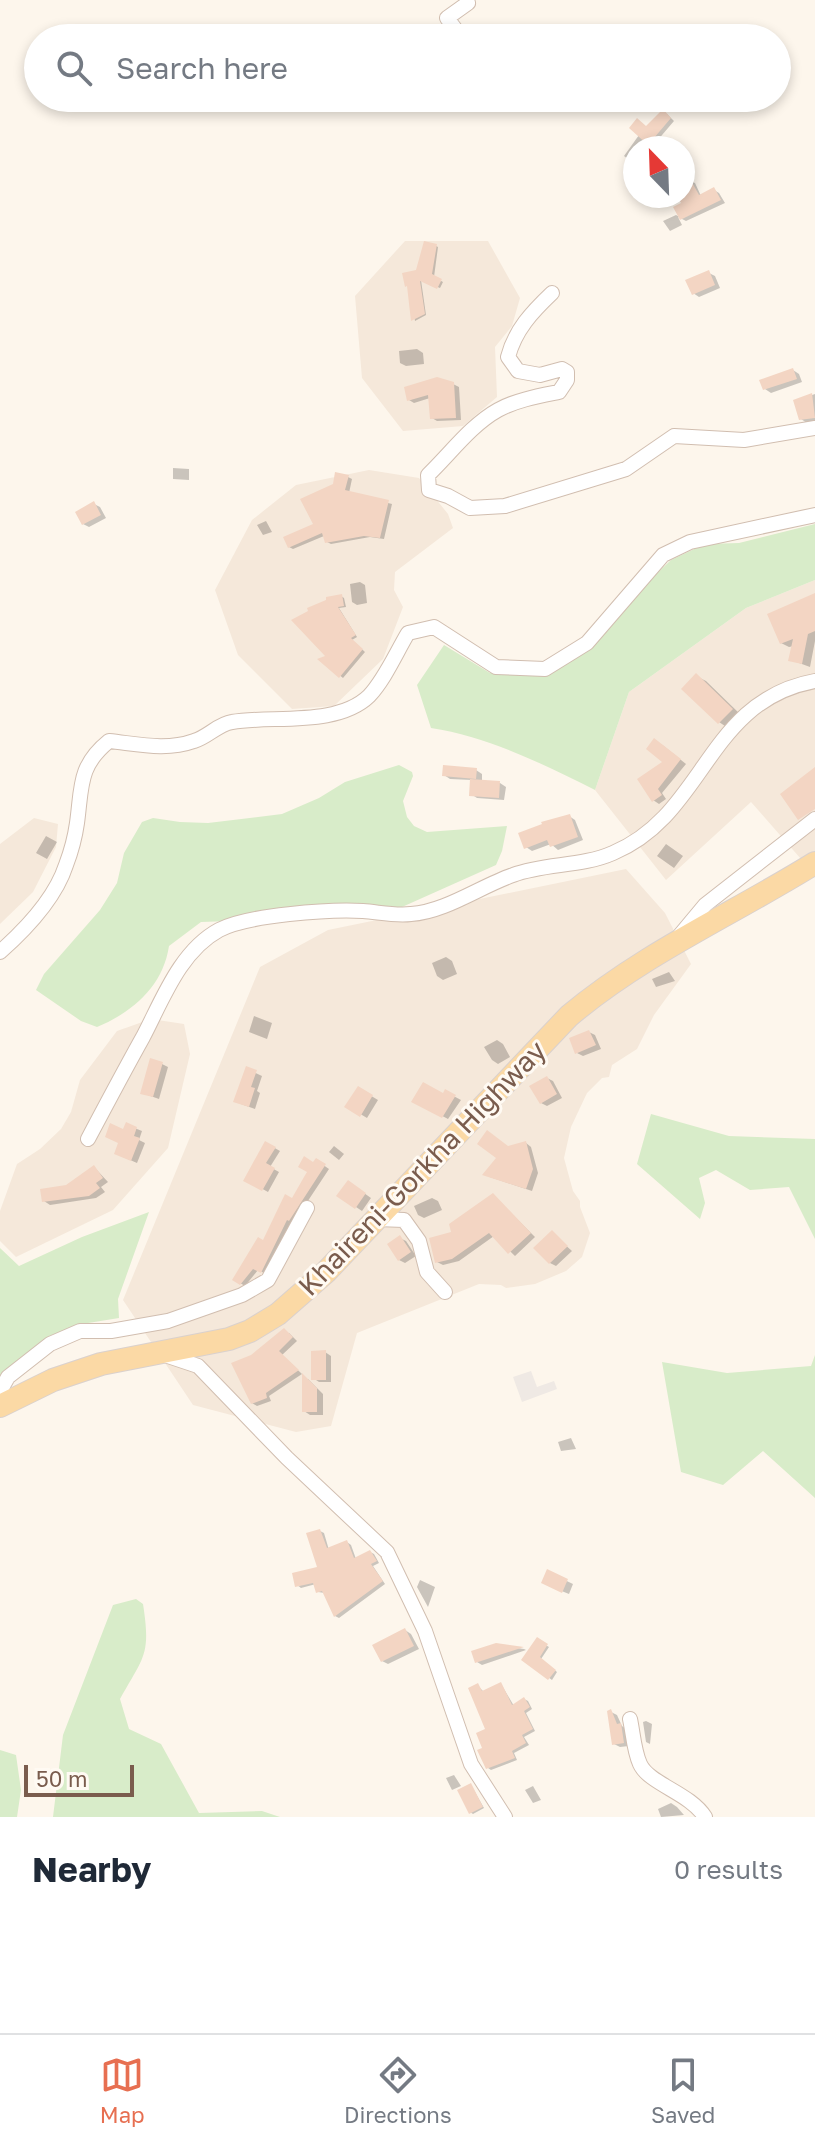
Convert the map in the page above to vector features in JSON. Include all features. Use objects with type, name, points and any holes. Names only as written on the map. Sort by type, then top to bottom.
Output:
[{"type":"main road","name":"Khaireni-Gorkha Highway","points":[[0,1406],[53,1380],[101,1364],[229,1339],[250,1331],[278,1314],[326,1272],[569,1016],[595,994],[675,941],[815,863]]},
{"type":"street","points":[[452,24],[447,18],[468,3],[467,0]]},
{"type":"street","points":[[552,293],[520,328],[512,340],[508,357],[518,371],[540,375],[562,369],[567,372],[567,380],[559,392],[497,410],[428,475],[429,490],[470,508],[505,506],[626,469],[674,436],[744,440],[815,428]]},
{"type":"street","points":[[0,952],[45,905],[65,868],[77,826],[81,781],[93,754],[109,741],[164,748],[196,741],[227,723],[252,719],[308,719],[340,711],[368,697],[408,633],[434,627],[496,667],[545,669],[587,643],[663,555],[690,542],[815,515]]},
{"type":"street","points":[[88,1139],[177,974],[197,945],[221,929],[281,915],[359,910],[412,915],[462,899],[513,875],[578,864],[611,854],[635,843],[660,824],[676,807],[717,744],[761,701],[781,689],[815,681]]},
{"type":"street","points":[[675,941],[705,905],[815,819]]},
{"type":"street","points":[[0,1391],[8,1377],[50,1344],[80,1331],[111,1331],[168,1321],[242,1295],[268,1280],[307,1208]]},
{"type":"street","points":[[377,1219],[404,1220],[419,1241],[427,1272],[445,1292]]},
{"type":"street","points":[[158,1352],[198,1366],[287,1458],[387,1552],[425,1631],[471,1764],[505,1817]]},
{"type":"street","points":[[630,1719],[640,1766],[697,1804],[705,1817]]},
{"type":"shaded area","points":[[405,241],[488,241],[520,298],[512,326],[495,347],[497,397],[463,426],[403,431],[362,378],[355,296]]},
{"type":"shaded area","points":[[369,470],[419,478],[448,514],[453,528],[395,572],[394,590],[403,607],[383,659],[334,706],[292,709],[238,655],[215,590],[252,520],[296,485]]},
{"type":"shaded area","points":[[815,580],[815,875],[751,802],[666,880],[595,790],[629,692],[746,608]]},
{"type":"shaded area","points":[[34,818],[58,824],[56,847],[33,892],[0,924],[0,844]]},
{"type":"shaded area","points":[[626,869],[665,913],[691,964],[654,1015],[637,1049],[612,1065],[609,1077],[602,1078],[587,1093],[571,1127],[564,1158],[590,1233],[582,1257],[566,1271],[535,1284],[506,1288],[479,1284],[357,1333],[331,1426],[296,1432],[193,1405],[123,1300],[260,967],[328,930]]},
{"type":"shaded area","points":[[151,1019],[184,1024],[190,1054],[168,1148],[113,1210],[16,1257],[0,1241],[0,1211],[17,1164],[40,1149],[61,1129],[71,1112],[80,1080],[117,1031]]},
{"type":"shaded area","points":[[531,1371],[537,1387],[554,1381],[557,1389],[522,1402],[513,1377]]},
{"type":"green space","points":[[815,524],[815,580],[746,608],[629,692],[595,790],[495,745],[431,728],[417,685],[444,645],[490,673],[530,674],[569,657],[671,560],[705,544],[739,543]]},
{"type":"green space","points":[[399,765],[412,772],[413,776],[403,801],[407,817],[414,826],[427,832],[507,826],[496,865],[402,907],[250,913],[231,921],[201,922],[169,946],[160,973],[144,996],[123,1014],[97,1027],[81,1021],[36,990],[44,974],[100,910],[117,883],[124,853],[142,822],[153,818],[208,823],[282,814],[319,798],[345,782]]},
{"type":"green space","points":[[651,1114],[729,1136],[815,1139],[815,1239],[789,1187],[750,1190],[716,1170],[699,1178],[705,1203],[700,1219],[637,1164]]},
{"type":"green space","points":[[149,1212],[118,1299],[119,1318],[82,1324],[49,1336],[0,1377],[0,1248],[19,1266],[82,1237]]},
{"type":"green space","points":[[815,1355],[815,1498],[763,1451],[723,1485],[681,1472],[662,1362],[727,1373],[811,1366]]},
{"type":"green space","points":[[136,1599],[143,1604],[146,1645],[140,1663],[120,1699],[129,1729],[161,1744],[199,1813],[262,1811],[280,1817],[53,1817],[63,1735],[113,1605]]},
{"type":"green space","points":[[0,1750],[16,1755],[21,1790],[17,1817],[0,1817]]},
{"type":"building","points":[[660,112],[666,112],[671,118],[656,136],[638,136],[629,128],[637,118],[646,126]]},
{"type":"building","points":[[714,187],[721,200],[680,220],[674,208],[695,208],[695,188],[699,195]]},
{"type":"building","points":[[424,241],[437,244],[432,274],[442,279],[437,289],[420,281],[425,314],[411,321],[407,286],[402,273],[416,270]]},
{"type":"building","points":[[709,270],[715,285],[692,295],[685,280]]},
{"type":"building","points":[[793,368],[797,379],[763,390],[759,380]]},
{"type":"building","points":[[437,377],[454,382],[456,418],[430,419],[428,395],[407,401],[404,387]]},
{"type":"building","points":[[812,393],[815,418],[799,420],[793,400]]},
{"type":"building","points":[[335,472],[349,475],[345,490],[389,500],[380,538],[364,536],[325,543],[322,533],[288,548],[283,537],[313,524],[300,499],[333,484]]},
{"type":"building","points":[[94,501],[101,515],[82,525],[75,512]]},
{"type":"building","points":[[815,593],[815,631],[808,634],[802,664],[788,661],[793,639],[780,644],[767,614]]},
{"type":"building","points":[[342,594],[344,606],[338,607],[356,635],[351,638],[363,649],[339,678],[317,659],[325,656],[291,620],[308,611],[307,608],[326,600],[326,597]]},
{"type":"building","points":[[696,673],[733,709],[718,724],[681,689]]},
{"type":"building","points":[[654,738],[681,759],[658,789],[662,795],[652,802],[637,779],[662,762],[646,749]]},
{"type":"building","points":[[443,765],[477,768],[476,779],[442,776]]},
{"type":"building","points":[[815,767],[815,809],[798,820],[780,794]]},
{"type":"building","points":[[470,779],[500,781],[499,798],[469,796]]},
{"type":"building","points":[[570,814],[578,837],[550,847],[547,840],[524,849],[518,833],[541,822]]},
{"type":"building","points":[[589,1030],[596,1045],[575,1054],[569,1038]]},
{"type":"building","points":[[150,1058],[163,1062],[153,1097],[140,1094]]},
{"type":"building","points":[[246,1066],[257,1070],[249,1107],[233,1102]]},
{"type":"building","points":[[547,1076],[557,1094],[540,1104],[529,1086]]},
{"type":"building","points":[[423,1082],[443,1093],[445,1089],[456,1095],[442,1118],[411,1102]]},
{"type":"building","points":[[358,1086],[373,1095],[360,1117],[344,1107]]},
{"type":"building","points":[[126,1122],[137,1127],[134,1136],[140,1138],[131,1161],[114,1154],[118,1143],[105,1137],[110,1123],[123,1129]]},
{"type":"building","points":[[487,1130],[508,1146],[526,1141],[533,1169],[526,1189],[482,1175],[496,1158],[477,1144]]},
{"type":"building","points":[[265,1141],[276,1147],[266,1163],[275,1168],[262,1191],[243,1181]]},
{"type":"building","points":[[304,1156],[313,1162],[316,1158],[326,1164],[287,1220],[261,1273],[253,1269],[240,1285],[232,1280],[258,1237],[263,1240],[285,1194],[292,1198],[307,1172],[298,1167]]},
{"type":"building","points":[[94,1165],[103,1178],[96,1183],[100,1188],[89,1196],[42,1202],[40,1189],[66,1185]]},
{"type":"building","points":[[348,1180],[366,1193],[355,1209],[336,1196]]},
{"type":"building","points":[[493,1193],[531,1233],[508,1254],[489,1233],[452,1259],[435,1263],[429,1238],[451,1232],[449,1224]]},
{"type":"building","points":[[552,1230],[568,1246],[549,1264],[533,1248]]},
{"type":"building","points":[[400,1235],[411,1252],[398,1261],[387,1244]]},
{"type":"building","points":[[284,1328],[293,1337],[279,1351],[299,1370],[266,1393],[267,1398],[251,1404],[231,1363],[251,1355]]},
{"type":"building","points":[[326,1350],[326,1380],[311,1380],[311,1351]]},
{"type":"building","points":[[302,1373],[317,1388],[317,1412],[302,1412]]},
{"type":"building","points":[[320,1529],[327,1548],[347,1540],[354,1558],[370,1550],[377,1561],[371,1564],[383,1581],[334,1617],[322,1591],[316,1593],[313,1583],[295,1587],[292,1573],[317,1567],[306,1533]]},
{"type":"building","points":[[547,1569],[568,1579],[562,1593],[541,1583]]},
{"type":"building","points":[[405,1628],[414,1646],[381,1662],[372,1645]]},
{"type":"building","points":[[537,1637],[548,1644],[540,1657],[556,1670],[548,1680],[521,1660]]},
{"type":"building","points":[[496,1643],[524,1647],[475,1663],[471,1651]]},
{"type":"building","points":[[501,1682],[512,1705],[524,1697],[530,1707],[524,1711],[533,1729],[522,1735],[526,1743],[512,1751],[515,1758],[486,1769],[477,1750],[482,1748],[476,1733],[485,1729],[468,1688],[478,1683],[482,1691]]},
{"type":"building","points":[[611,1709],[617,1724],[621,1723],[624,1743],[612,1745],[607,1711]]},
{"type":"building","points":[[471,1783],[483,1807],[469,1814],[457,1790]]}]
